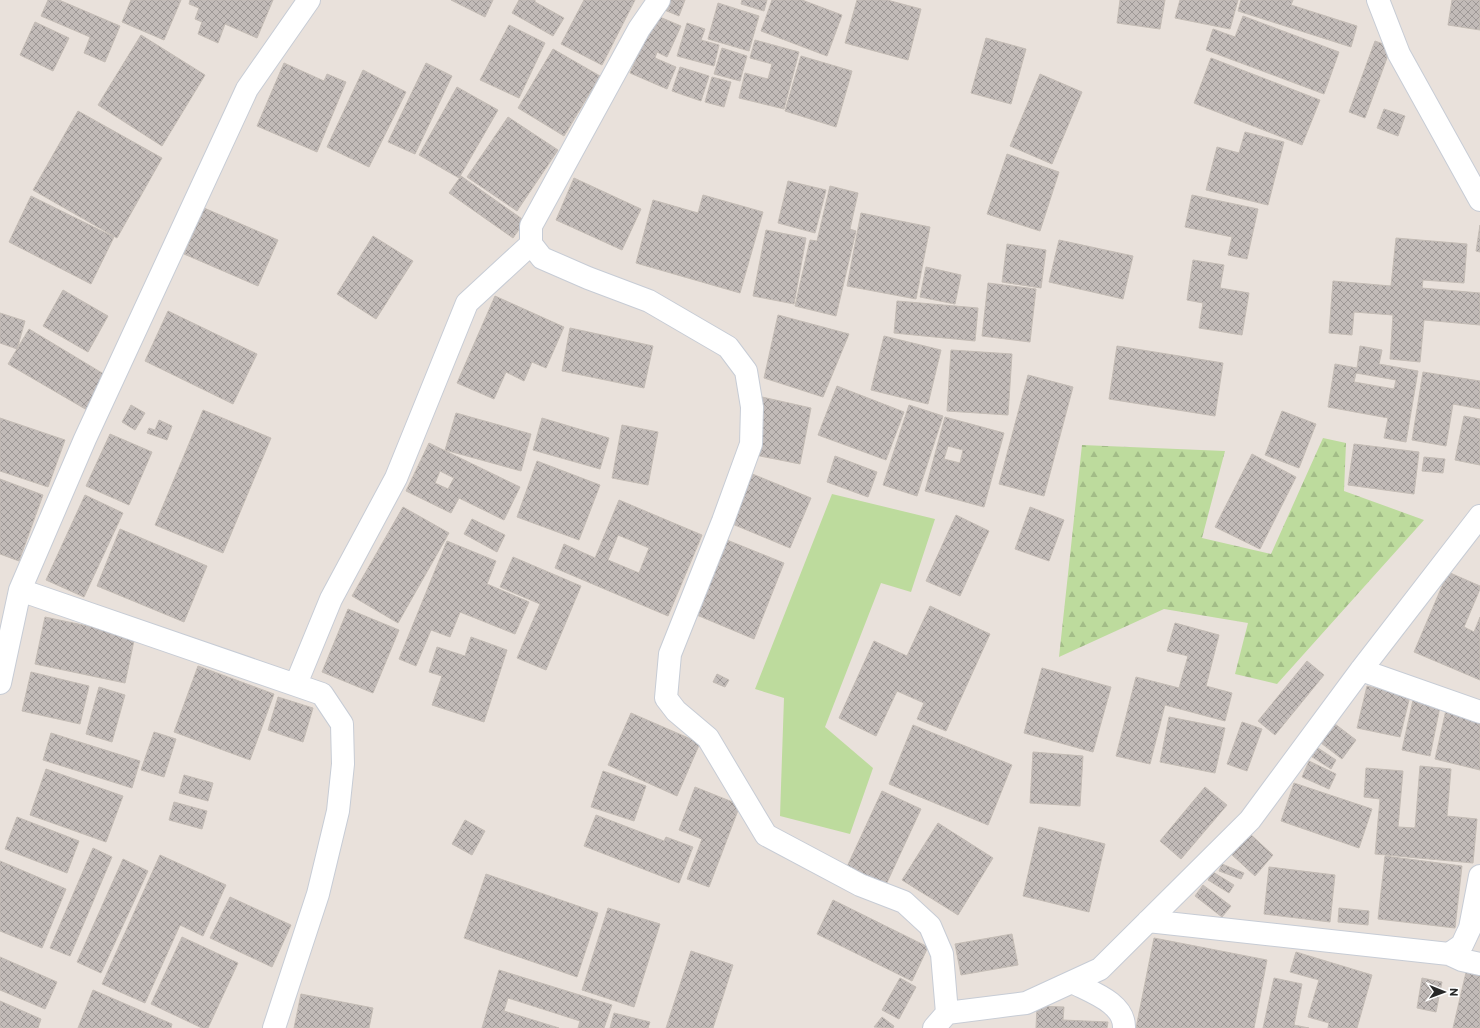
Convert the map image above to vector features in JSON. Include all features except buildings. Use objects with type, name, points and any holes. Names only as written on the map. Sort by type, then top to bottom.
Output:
[{"type":"street","points":[[0,683],[20,590],[85,439],[247,89],[309,0]]},
{"type":"street","points":[[659,0],[639,29],[531,226],[531,244],[542,258],[588,278],[649,301],[728,347],[746,370],[752,406],[751,444],[723,521],[670,654],[666,698],[676,711],[708,738],[766,835],[860,885],[904,902],[930,926],[942,954],[940,1021],[1026,1003],[1100,969],[1250,820],[1361,670],[1480,516]]},
{"type":"street","points":[[1378,0],[1399,54],[1480,200]]},
{"type":"street","points":[[296,684],[331,599],[396,478],[467,303],[531,244]]},
{"type":"street","points":[[20,590],[322,694],[342,724],[343,764],[338,811],[318,894],[274,1028]]},
{"type":"street","points":[[1361,670],[1480,712]]},
{"type":"street","points":[[1448,954],[1462,945],[1470,928],[1480,876]]},
{"type":"street","points":[[1148,921],[1448,954],[1462,960],[1480,964]]},
{"type":"street","points":[[1072,982],[1114,1004],[1124,1020],[1124,1028]]},
{"type":"green space","points":[[1323,438],[1346,443],[1344,491],[1424,520],[1277,684],[1235,674],[1248,623],[1164,609],[1059,657],[1082,445],[1225,451],[1202,538],[1271,554]]},
{"type":"green space","points":[[832,494],[935,519],[911,592],[881,583],[825,727],[873,768],[850,834],[780,816],[784,698],[755,689]]}]
